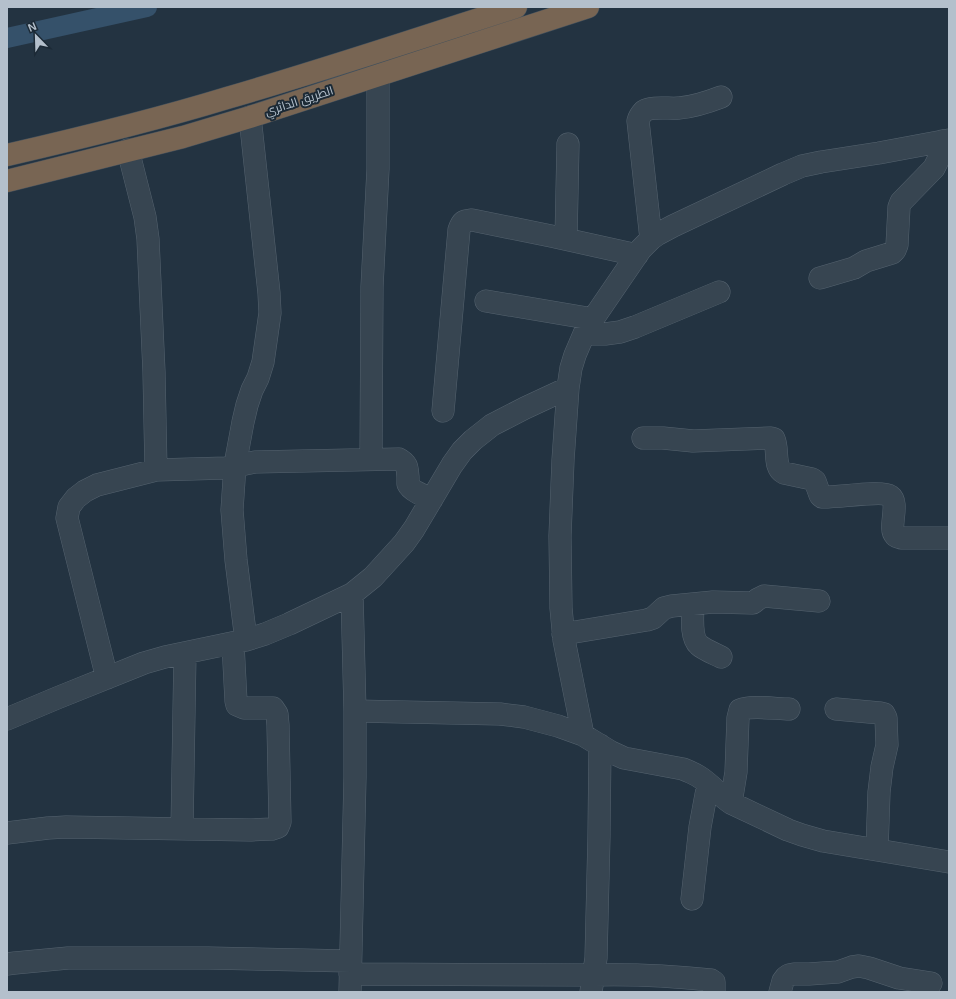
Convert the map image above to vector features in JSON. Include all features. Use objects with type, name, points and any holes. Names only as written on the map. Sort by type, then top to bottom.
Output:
[{"type":"highway","name":"الطريق الدائري","points":[[7,155],[179,112],[305,75],[516,7]]},
{"type":"highway","name":"الطريق الدائري","points":[[7,181],[183,137],[250,117],[588,7]]},
{"type":"street","points":[[371,460],[372,287],[378,169],[378,76]]},
{"type":"street","points":[[644,247],[638,122],[639,116],[644,111],[650,109],[689,107],[721,97]]},
{"type":"street","points":[[7,833],[48,828],[272,829],[278,827],[280,822],[277,714],[273,708],[244,708],[237,705],[236,701],[240,642],[232,510],[235,465],[242,422],[263,362],[270,313],[250,117]]},
{"type":"street","points":[[592,984],[596,958],[599,844],[591,740],[563,634],[561,608],[560,536],[563,460],[568,388],[571,368],[575,355],[588,326],[644,247],[665,230],[802,166],[946,141]]},
{"type":"street","points":[[820,278],[854,268],[866,261],[892,254],[897,245],[899,207],[901,202],[934,168],[946,141]]},
{"type":"street","points":[[566,239],[568,144]]},
{"type":"street","points":[[128,150],[145,217],[148,239],[154,372],[156,470]]},
{"type":"street","points":[[443,411],[459,230],[464,221],[472,220],[566,239],[644,247]]},
{"type":"street","points":[[486,301],[588,326],[605,334],[620,332],[635,327],[719,292]]},
{"type":"street","points":[[7,719],[144,663],[165,657],[240,642],[289,624],[352,594],[373,577],[404,543],[462,451],[473,440],[492,425],[568,388]]},
{"type":"street","points":[[644,438],[693,441],[771,438],[774,439],[776,444],[778,467],[780,471],[812,479],[815,481],[822,497],[877,494],[889,495],[893,502],[893,530],[896,536],[900,538],[949,538]]},
{"type":"street","points":[[107,678],[67,518],[69,507],[76,498],[85,491],[97,485],[156,470],[226,468],[255,462],[399,459],[407,466],[408,483],[412,488],[421,495],[432,499]]},
{"type":"street","points":[[350,976],[355,785],[352,594]]},
{"type":"street","points":[[563,634],[647,620],[653,618],[664,608],[693,604],[713,602],[752,603],[758,598],[764,596],[819,601]]},
{"type":"street","points":[[693,604],[693,629],[695,639],[699,645],[721,657]]},
{"type":"street","points":[[182,829],[185,654]]},
{"type":"street","points":[[731,803],[736,772],[738,718],[740,710],[746,708],[789,709]]},
{"type":"street","points":[[836,709],[880,713],[884,714],[886,718],[887,745],[882,767],[879,792],[877,850]]},
{"type":"street","points":[[355,711],[512,715],[524,717],[558,726],[591,740],[624,758],[683,769],[698,776],[731,803],[802,836],[823,841],[949,862]]},
{"type":"street","points":[[692,899],[700,827],[708,784]]},
{"type":"street","points":[[7,964],[15,962],[68,958],[208,958],[350,976],[592,984],[624,974],[712,980],[714,982],[714,992]]},
{"type":"street","points":[[780,992],[783,980],[789,975],[838,972],[859,966],[899,978],[931,983]]},
{"type":"waterway","points":[[7,38],[147,7]]}]
